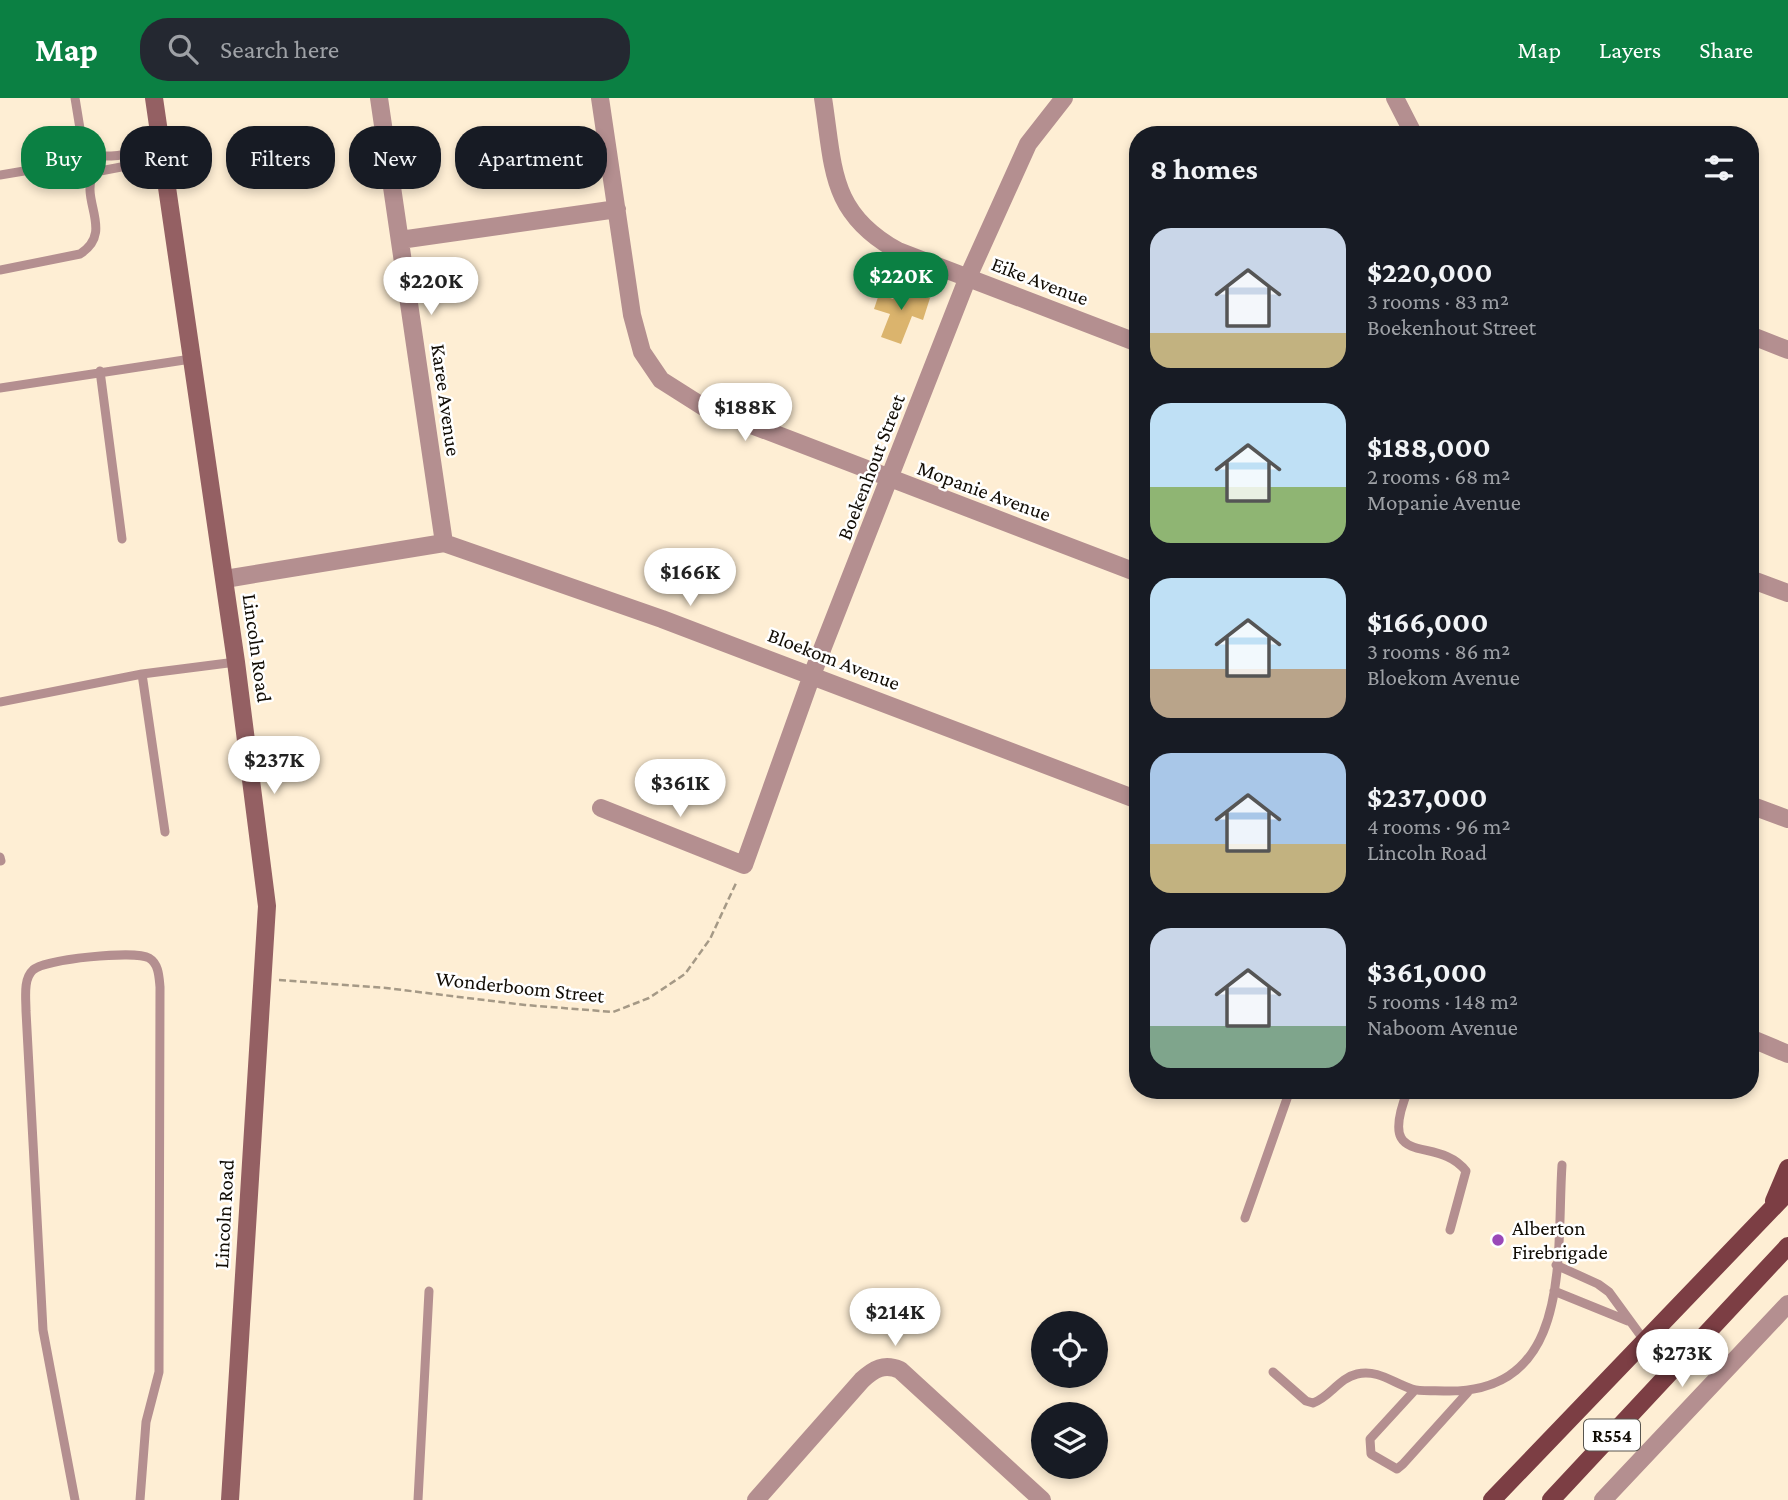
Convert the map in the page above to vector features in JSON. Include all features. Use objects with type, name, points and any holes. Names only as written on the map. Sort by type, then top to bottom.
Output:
[{"type":"main road","points":[[1769,1213],[1788,1168]]},
{"type":"main road","name":"R554","points":[[1492,1500],[1788,1192]]},
{"type":"main road","name":"R554","points":[[1551,1500],[1788,1246]]},
{"type":"street","name":"Lincoln Road","points":[[154,98],[158,126]]},
{"type":"street","name":"Karee Avenue","points":[[379,98],[444,542]]},
{"type":"street","name":"Mopanie Avenue","points":[[600,98],[632,315],[642,352],[661,380],[702,406],[891,481],[1129,570]]},
{"type":"street","name":"Eike Avenue","points":[[823,98],[840,194],[852,215],[880,241],[898,251],[1129,340]]},
{"type":"street","name":"Boekenhout Street","points":[[744,865],[812,675],[891,481],[968,278],[1023,155],[1038,129],[1064,98]]},
{"type":"street","points":[[1395,98],[1405,126]]},
{"type":"street","name":"Lincoln Road","points":[[167,189],[225,579],[267,906],[230,1500]]},
{"type":"street","points":[[400,240],[617,209]]},
{"type":"street","points":[[1759,339],[1788,350]]},
{"type":"street","name":"Bloekom Avenue","points":[[225,579],[444,542],[812,675],[1129,797]]},
{"type":"street","points":[[1759,582],[1788,593]]},
{"type":"street","points":[[601,808],[744,865]]},
{"type":"street","points":[[1759,808],[1788,819]]},
{"type":"street","points":[[1759,1042],[1788,1054]]},
{"type":"street","points":[[1603,1500],[1788,1304]]},
{"type":"street","points":[[756,1500],[862,1380],[873,1370],[892,1367],[900,1370],[1042,1500]]},
{"type":"lane","points":[[75,98],[83,147],[87,152],[99,157],[120,156]]},
{"type":"lane","points":[[0,270],[80,254],[90,247],[96,234],[90,181],[95,172],[120,165]]},
{"type":"lane","points":[[0,175],[21,172]]},
{"type":"lane","points":[[0,388],[191,359]]},
{"type":"lane","points":[[100,371],[122,539]]},
{"type":"lane","points":[[0,702],[142,674],[236,662]]},
{"type":"lane","points":[[142,674],[165,832]]},
{"type":"lane","points":[[75,1500],[43,1330],[26,1011],[27,977],[46,962],[143,955],[152,959],[158,969],[160,987],[159,1372],[146,1422],[140,1500]]},
{"type":"lane","points":[[1245,1218],[1287,1099]]},
{"type":"lane","points":[[1405,1099],[1398,1116],[1400,1136],[1406,1143],[1460,1163],[1466,1171],[1450,1230]]},
{"type":"lane","points":[[1273,1372],[1306,1401],[1313,1403],[1354,1374],[1366,1372],[1376,1373],[1415,1390],[1468,1392],[1505,1381],[1531,1357],[1549,1318],[1554,1291],[1562,1165]]},
{"type":"lane","points":[[1556,1265],[1598,1284],[1616,1301],[1644,1340],[1673,1369]]},
{"type":"lane","points":[[418,1500],[429,1291]]},
{"type":"lane","points":[[1554,1291],[1628,1321]]},
{"type":"lane","points":[[1415,1390],[1370,1439],[1371,1454],[1389,1467],[1397,1469],[1403,1464],[1468,1392]]},
{"type":"path","name":"Wonderboom Street","points":[[261,979],[386,988],[524,1005],[614,1012],[649,998],[685,974],[710,939],[744,865]]},
{"type":"building","points":[[898,286],[930,298],[923,320],[912,316],[901,344],[881,337],[890,314],[874,309],[879,294],[893,299]]},
{"type":"place","name":"Alberton Firebrigade","points":[[1498,1240]]}]
